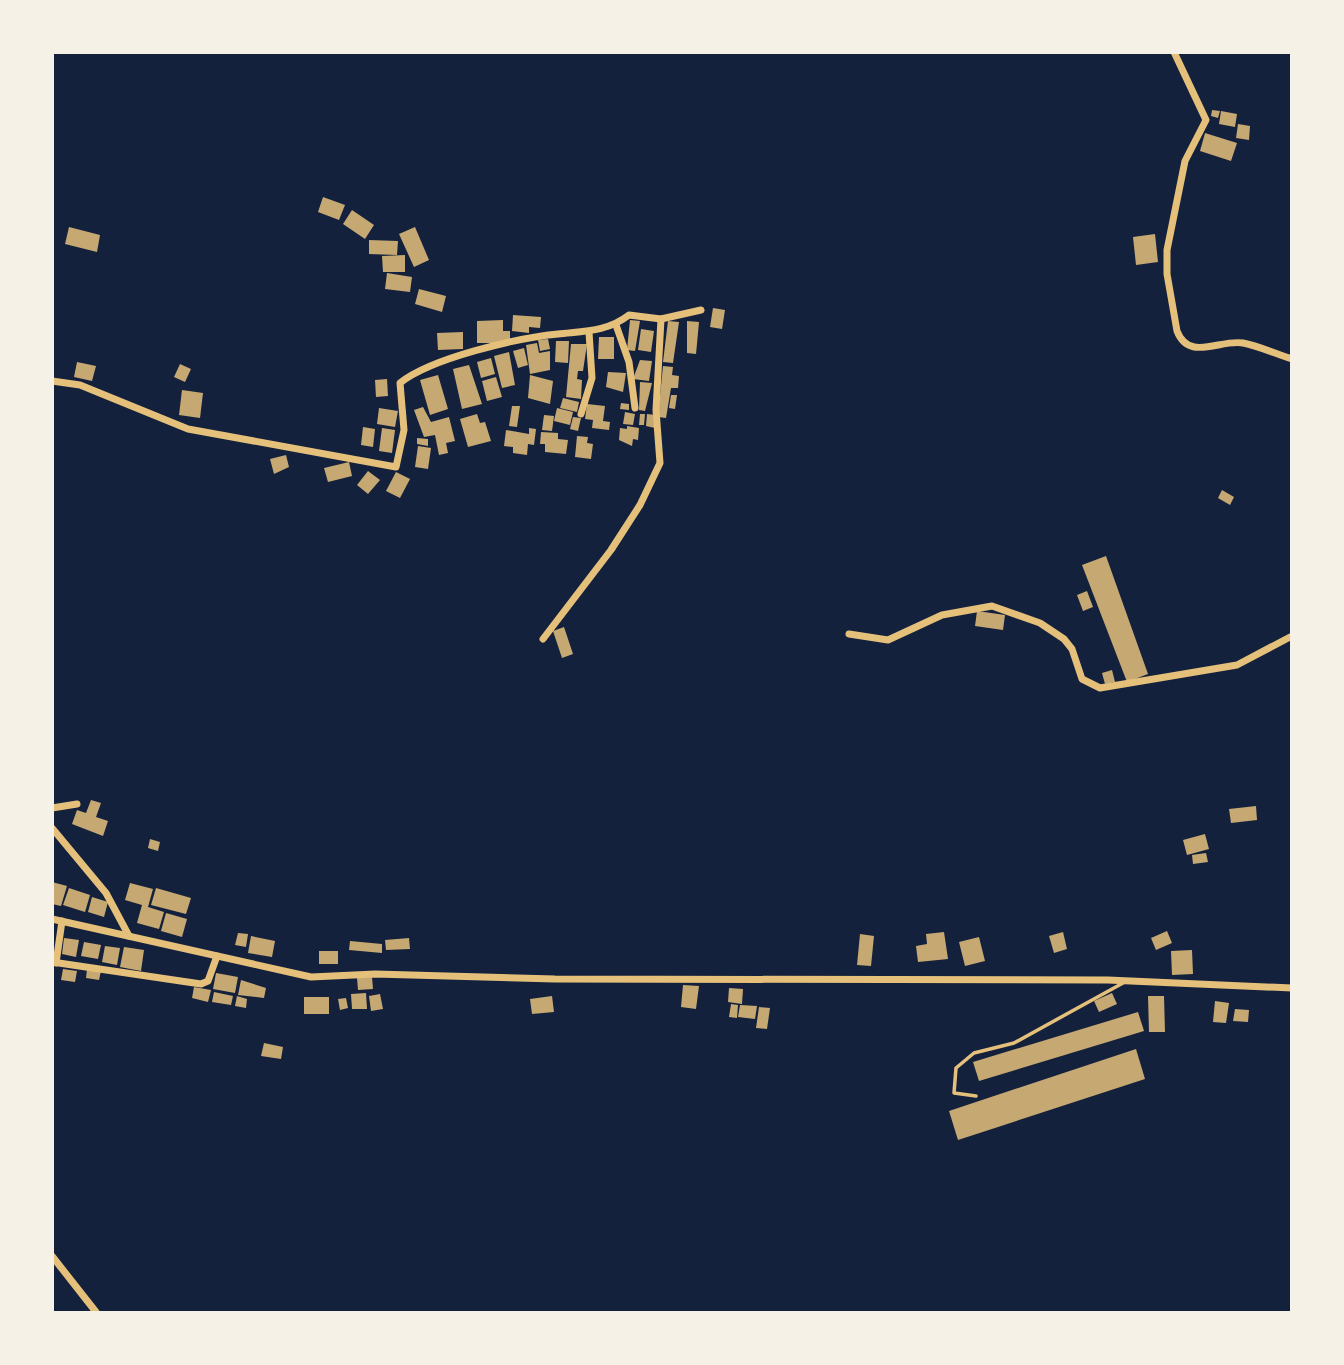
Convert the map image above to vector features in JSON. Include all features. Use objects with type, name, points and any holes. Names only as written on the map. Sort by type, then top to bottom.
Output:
[{"type":"street","points":[[1174,52],[1206,120],[1185,161],[1167,250],[1167,274],[1180,339],[1193,347],[1203,349],[1245,343],[1292,359]]},
{"type":"street","points":[[52,381],[80,385],[188,429],[396,467],[404,430],[400,383],[415,371],[485,350],[556,334],[589,332],[616,325],[629,315],[660,319],[701,310]]},
{"type":"street","points":[[543,639],[611,550],[640,505],[660,463],[656,410],[660,319]]},
{"type":"street","points":[[616,325],[629,362],[635,408]]},
{"type":"street","points":[[582,414],[592,378],[589,332]]},
{"type":"street","points":[[849,634],[888,640],[942,615],[992,606],[1040,623],[1064,639],[1072,649],[1082,679],[1100,688],[1237,665],[1292,636]]},
{"type":"street","points":[[52,808],[77,804]]},
{"type":"street","points":[[52,828],[106,893],[129,936]]},
{"type":"street","points":[[52,919],[311,978],[375,974],[555,979],[1128,981],[1292,988]]},
{"type":"street","points":[[62,921],[54,963],[201,984],[208,981],[217,956]]},
{"type":"street","points":[[52,1256],[96,1312]]},
{"type":"lane","points":[[976,1096],[954,1093],[956,1068],[974,1053],[1014,1043],[1049,1026],[1078,1005],[1128,981]]},
{"type":"building","points":[[1212,110],[1220,111],[1218,118],[1211,116]]},
{"type":"building","points":[[1221,111],[1237,114],[1235,127],[1219,124]]},
{"type":"building","points":[[1238,124],[1250,126],[1249,140],[1236,138]]},
{"type":"building","points":[[1205,133],[1237,143],[1231,161],[1200,151]]},
{"type":"building","points":[[323,197],[345,205],[339,220],[318,212]]},
{"type":"building","points":[[352,210],[374,225],[365,239],[343,224]]},
{"type":"building","points":[[69,227],[100,235],[97,252],[65,244]]},
{"type":"building","points":[[415,227],[429,260],[414,267],[399,234]]},
{"type":"building","points":[[1155,234],[1158,262],[1136,265],[1133,237]]},
{"type":"building","points":[[369,240],[398,241],[397,255],[369,254]]},
{"type":"building","points":[[405,255],[405,272],[383,272],[382,256]]},
{"type":"building","points":[[387,273],[412,277],[410,292],[385,289]]},
{"type":"building","points":[[419,289],[446,296],[442,312],[415,304]]},
{"type":"building","points":[[713,308],[725,310],[722,329],[710,327]]},
{"type":"building","points":[[513,315],[541,317],[540,328],[529,327],[529,333],[512,331]]},
{"type":"building","points":[[503,320],[503,331],[510,331],[510,343],[477,343],[477,321]]},
{"type":"building","points":[[630,320],[640,321],[635,351],[627,350]]},
{"type":"building","points":[[668,321],[679,322],[673,363],[663,362]]},
{"type":"building","points":[[687,321],[699,322],[696,354],[687,353]]},
{"type":"building","points":[[641,329],[654,331],[651,352],[638,350]]},
{"type":"building","points":[[463,332],[463,349],[438,350],[437,333]]},
{"type":"building","points":[[599,337],[614,337],[614,359],[598,359]]},
{"type":"building","points":[[548,339],[550,349],[540,351],[538,340]]},
{"type":"building","points":[[556,341],[569,341],[568,363],[555,362]]},
{"type":"building","points":[[537,343],[539,353],[550,351],[550,370],[530,374],[526,345]]},
{"type":"building","points":[[571,344],[587,344],[583,371],[578,371],[577,379],[582,380],[581,399],[566,397]]},
{"type":"building","points":[[524,348],[528,365],[518,368],[513,351]]},
{"type":"building","points":[[509,352],[515,385],[502,388],[494,356]]},
{"type":"building","points":[[491,358],[495,374],[481,378],[477,362]]},
{"type":"building","points":[[640,360],[652,361],[649,381],[633,379]]},
{"type":"building","points":[[77,362],[96,366],[92,381],[74,377]]},
{"type":"building","points":[[180,364],[191,369],[185,382],[174,377]]},
{"type":"building","points":[[469,365],[482,404],[462,409],[453,369]]},
{"type":"building","points":[[663,366],[673,367],[672,375],[679,376],[678,388],[671,388],[666,418],[658,417]]},
{"type":"building","points":[[608,372],[626,373],[623,392],[606,387]]},
{"type":"building","points":[[438,375],[448,409],[430,415],[420,380]]},
{"type":"building","points":[[530,375],[553,381],[550,404],[528,398]]},
{"type":"building","points":[[496,377],[502,397],[487,401],[482,381]]},
{"type":"building","points":[[387,379],[388,396],[376,397],[375,380]]},
{"type":"building","points":[[640,382],[652,383],[645,411],[639,410]]},
{"type":"building","points":[[182,390],[203,393],[200,418],[179,415]]},
{"type":"building","points":[[671,395],[677,395],[675,409],[669,408]]},
{"type":"building","points":[[563,398],[579,402],[577,412],[560,408]]},
{"type":"building","points":[[621,403],[629,404],[629,410],[620,409]]},
{"type":"building","points":[[587,404],[605,406],[603,421],[610,422],[609,430],[592,428],[593,420],[585,419]]},
{"type":"building","points":[[512,406],[520,406],[517,427],[509,426]]},
{"type":"building","points":[[423,407],[431,422],[449,417],[455,441],[446,443],[448,453],[439,455],[435,435],[424,437],[414,410]]},
{"type":"building","points":[[379,408],[398,411],[395,427],[377,424]]},
{"type":"building","points":[[557,408],[573,412],[570,425],[554,421]]},
{"type":"building","points":[[625,412],[635,414],[633,425],[623,424]]},
{"type":"building","points":[[477,414],[480,423],[485,422],[491,441],[468,447],[460,419]]},
{"type":"building","points":[[640,414],[645,414],[644,425],[639,425]]},
{"type":"building","points":[[647,414],[656,415],[655,428],[646,426]]},
{"type":"building","points":[[544,415],[554,416],[552,431],[542,430]]},
{"type":"building","points":[[573,417],[581,418],[578,431],[570,429]]},
{"type":"building","points":[[627,426],[639,428],[638,440],[633,439],[632,446],[619,440],[620,428],[627,429]]},
{"type":"building","points":[[363,427],[375,429],[373,447],[361,445]]},
{"type":"building","points":[[382,428],[395,430],[392,453],[379,451]]},
{"type":"building","points":[[529,428],[536,429],[534,445],[528,444],[527,455],[513,453],[513,447],[504,446],[506,430],[529,434]]},
{"type":"building","points":[[541,432],[558,433],[558,439],[568,440],[566,454],[545,452],[545,444],[540,444]]},
{"type":"building","points":[[577,436],[588,437],[587,443],[593,444],[591,459],[575,457]]},
{"type":"building","points":[[417,438],[428,439],[428,446],[417,444]]},
{"type":"building","points":[[418,446],[431,448],[428,469],[415,467]]},
{"type":"building","points":[[286,455],[289,467],[274,474],[270,459]]},
{"type":"building","points":[[349,462],[352,476],[328,482],[324,468]]},
{"type":"building","points":[[368,471],[380,480],[368,494],[357,485]]},
{"type":"building","points":[[396,472],[410,479],[400,498],[386,491]]},
{"type":"building","points":[[1222,490],[1234,497],[1230,505],[1218,498]]},
{"type":"building","points":[[1106,556],[1148,674],[1127,682],[1082,565]]},
{"type":"building","points":[[1087,591],[1093,607],[1083,611],[1077,595]]},
{"type":"building","points":[[977,611],[1005,615],[1003,630],[975,626]]},
{"type":"building","points":[[564,627],[573,654],[562,658],[553,631]]},
{"type":"building","points":[[1112,670],[1115,682],[1105,684],[1102,673]]},
{"type":"building","points":[[91,800],[101,803],[96,817],[108,821],[103,836],[72,824],[77,810],[86,813]]},
{"type":"building","points":[[1256,806],[1257,820],[1231,823],[1229,809]]},
{"type":"building","points":[[1205,834],[1209,849],[1187,855],[1183,840]]},
{"type":"building","points":[[150,839],[160,842],[158,851],[148,848]]},
{"type":"building","points":[[1206,853],[1208,862],[1193,864],[1192,855]]},
{"type":"building","points":[[52,882],[67,886],[61,906],[52,904]]},
{"type":"building","points":[[130,883],[153,889],[148,907],[164,912],[159,929],[137,923],[142,905],[125,900]]},
{"type":"building","points":[[69,888],[90,895],[85,912],[63,905]]},
{"type":"building","points":[[156,888],[191,898],[186,914],[151,905]]},
{"type":"building","points":[[92,897],[108,902],[104,917],[88,912]]},
{"type":"building","points":[[166,913],[187,919],[182,937],[161,931]]},
{"type":"building","points":[[1167,931],[1172,943],[1156,950],[1151,938]]},
{"type":"building","points":[[944,932],[948,959],[918,962],[916,946],[927,944],[926,934]]},
{"type":"building","points":[[1063,932],[1067,949],[1054,953],[1049,936]]},
{"type":"building","points":[[238,933],[248,934],[246,947],[235,945]]},
{"type":"building","points":[[860,934],[874,936],[871,966],[857,965]]},
{"type":"building","points":[[251,936],[275,941],[272,957],[248,953]]},
{"type":"building","points":[[979,937],[985,961],[965,966],[959,942]]},
{"type":"building","points":[[64,938],[79,940],[76,957],[62,954]]},
{"type":"building","points":[[409,938],[410,949],[386,950],[385,940]]},
{"type":"building","points":[[350,941],[382,944],[382,953],[349,950]]},
{"type":"building","points":[[84,942],[101,945],[98,959],[81,956]]},
{"type":"building","points":[[105,946],[120,948],[117,965],[102,962]]},
{"type":"building","points":[[124,947],[144,950],[141,971],[120,967]]},
{"type":"building","points":[[1192,950],[1193,974],[1172,975],[1171,951]]},
{"type":"building","points":[[319,951],[338,951],[338,964],[319,964]]},
{"type":"building","points":[[63,969],[77,971],[75,982],[61,980]]},
{"type":"building","points":[[87,969],[101,971],[99,980],[86,978]]},
{"type":"building","points":[[216,973],[238,977],[235,993],[213,989]]},
{"type":"building","points":[[372,977],[373,989],[358,990],[357,978]]},
{"type":"building","points":[[241,980],[266,988],[264,998],[238,995]]},
{"type":"building","points":[[683,985],[699,986],[696,1009],[681,1007]]},
{"type":"building","points":[[194,987],[211,990],[208,1002],[192,998]]},
{"type":"building","points":[[729,988],[743,989],[742,1004],[728,1002]]},
{"type":"building","points":[[214,992],[233,996],[231,1005],[212,1002]]},
{"type":"building","points":[[366,993],[367,1009],[352,1009],[351,994]]},
{"type":"building","points":[[1112,993],[1117,1004],[1099,1012],[1094,1001]]},
{"type":"building","points":[[380,994],[383,1009],[371,1011],[369,996]]},
{"type":"building","points":[[237,996],[247,999],[246,1008],[235,1006]]},
{"type":"building","points":[[552,996],[554,1012],[532,1014],[530,999]]},
{"type":"building","points":[[1148,996],[1164,996],[1165,1032],[1149,1032]]},
{"type":"building","points":[[304,997],[329,997],[329,1014],[304,1014]]},
{"type":"building","points":[[346,998],[348,1008],[340,1010],[338,999]]},
{"type":"building","points":[[1215,1001],[1229,1003],[1226,1023],[1213,1022]]},
{"type":"building","points":[[731,1004],[738,1005],[737,1018],[729,1017]]},
{"type":"building","points":[[740,1005],[757,1006],[755,1019],[738,1017]]},
{"type":"building","points":[[759,1007],[770,1008],[767,1029],[756,1028]]},
{"type":"building","points":[[1235,1009],[1249,1010],[1248,1022],[1233,1021]]},
{"type":"building","points":[[1138,1012],[1144,1031],[979,1081],[973,1062]]},
{"type":"building","points":[[264,1043],[283,1047],[281,1059],[261,1056]]},
{"type":"building","points":[[1136,1049],[1145,1079],[958,1140],[949,1111]]}]
